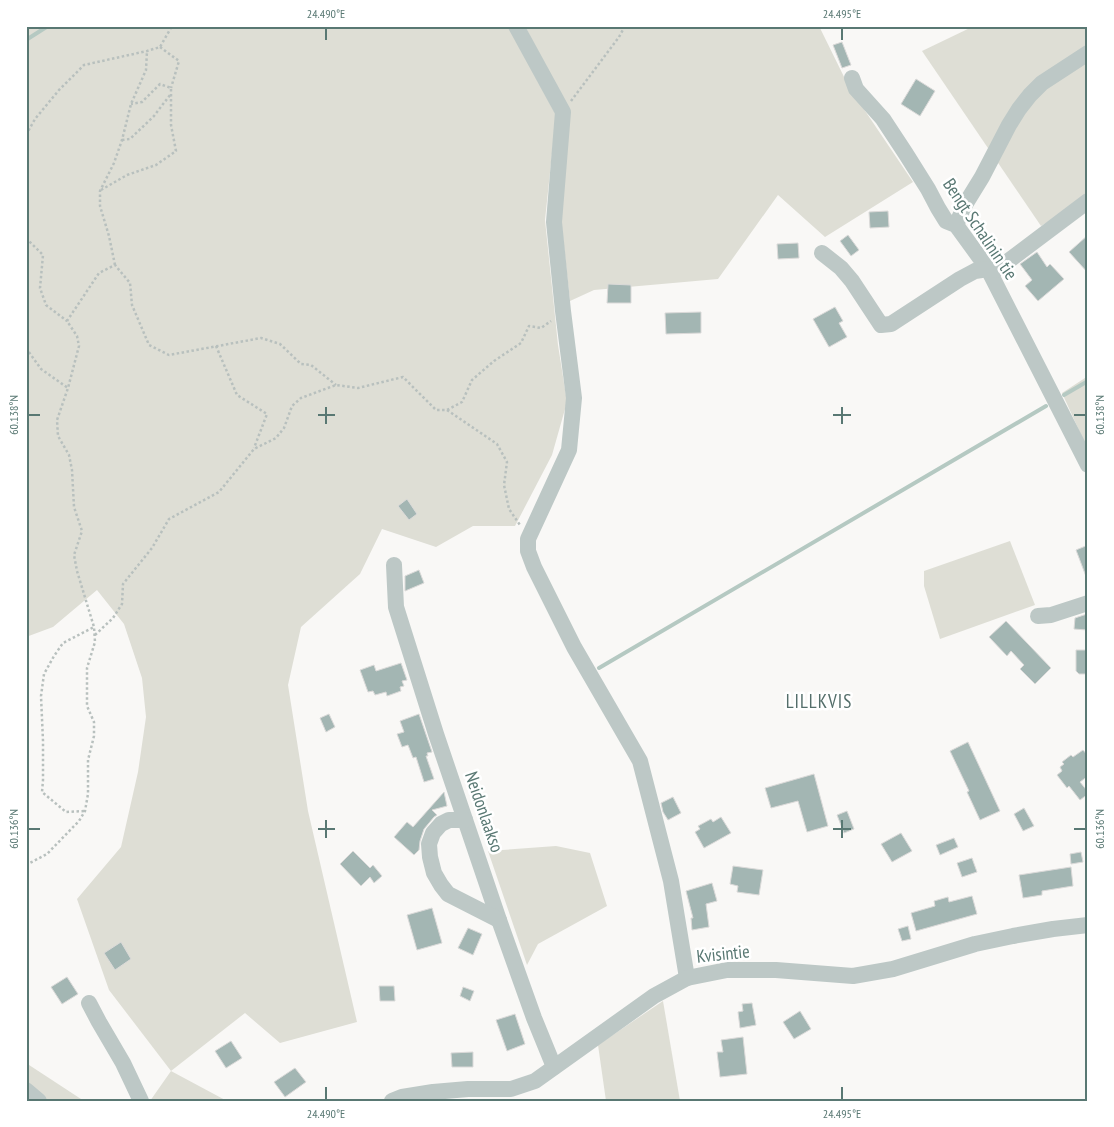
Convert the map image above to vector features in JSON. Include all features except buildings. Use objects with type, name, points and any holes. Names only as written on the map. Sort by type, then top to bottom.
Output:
[{"type":"street","points":[[516,26],[563,112],[554,222],[574,398],[569,450],[528,539],[528,551],[534,567],[574,647],[640,761],[671,881],[687,978]]},
{"type":"street","points":[[956,225],[966,203],[1019,109],[1042,83],[1088,53]]},
{"type":"street","name":"Bengt Schalinin tie","points":[[852,78],[856,89],[883,119],[928,189],[946,221],[956,225],[988,269],[1088,465]]},
{"type":"street","points":[[822,253],[841,268],[852,281],[881,325],[891,324],[968,275],[976,271],[996,270],[1088,201]]},
{"type":"street","name":"Neidonlaakso","points":[[394,566],[396,607],[436,734],[499,920],[534,1018],[554,1067]]},
{"type":"street","points":[[1038,616],[1051,615],[1088,603]]},
{"type":"street","points":[[465,820],[448,820],[441,824],[433,833],[429,844],[434,873],[448,894],[499,920]]},
{"type":"street","name":"Kvisintie","points":[[392,1101],[402,1097],[433,1092],[468,1089],[511,1095],[535,1081],[654,996],[687,978],[727,970],[776,970],[853,976],[893,969],[975,944],[1012,936],[1088,925]]},
{"type":"street","points":[[89,1003],[123,1063],[141,1101]]},
{"type":"street","points":[[26,1090],[39,1101]]},
{"type":"path","points":[[26,135],[35,119],[84,65],[160,47],[172,26]]},
{"type":"path","points":[[563,112],[619,37],[625,26]]},
{"type":"path","points":[[100,191],[127,175],[156,166],[176,151],[171,125],[171,88],[179,61],[160,47]]},
{"type":"path","points":[[147,51],[146,70],[132,104],[114,163],[100,191],[100,206],[115,264],[130,282],[132,305],[149,345],[169,355],[261,338],[280,344],[302,364],[311,366],[336,385]]},
{"type":"path","points":[[132,104],[142,102],[160,84],[171,88]]},
{"type":"path","points":[[122,140],[130,139],[154,116],[171,94]]},
{"type":"path","points":[[26,238],[43,255],[40,288],[46,305],[67,321],[77,336],[79,346],[57,420],[58,436],[69,455],[72,470],[74,506],[82,530],[74,555],[95,634],[95,642],[87,668],[87,706],[94,722],[94,736],[88,760],[88,794],[85,810],[79,822],[47,854],[26,865]]},
{"type":"path","points":[[67,321],[99,273],[115,264]]},
{"type":"path","points":[[254,449],[276,438],[284,428],[292,406],[301,398],[336,385],[358,388],[403,377],[436,410],[447,410],[462,402],[472,380],[494,361],[521,343],[529,326],[541,328],[563,311]]},
{"type":"path","points":[[95,634],[113,618],[122,604],[123,584],[152,548],[169,519],[220,492],[254,449],[267,414],[237,395],[216,346]]},
{"type":"path","points":[[26,348],[41,369],[68,388]]},
{"type":"path","points":[[447,410],[497,444],[507,462],[504,485],[509,509],[528,539]]},
{"type":"path","points":[[85,810],[66,812],[42,792],[43,741],[41,696],[44,674],[63,643],[94,627]]},
{"type":"shaded area","points":[[26,26],[508,26],[556,115],[545,220],[558,345],[567,402],[552,455],[515,526],[473,526],[436,547],[382,529],[360,574],[301,627],[288,685],[308,811],[357,1022],[280,1043],[245,1013],[171,1071],[109,990],[77,899],[121,847],[138,772],[146,717],[142,678],[124,624],[97,590],[53,627],[26,637]]},
{"type":"shaded area","points":[[525,26],[819,26],[849,87],[913,182],[825,237],[778,195],[718,279],[594,290],[570,301],[561,219],[569,117]]},
{"type":"shaded area","points":[[974,26],[1088,26],[1088,198],[1041,226],[922,51]]},
{"type":"shaded area","points":[[1088,376],[1088,450],[1062,393]]},
{"type":"shaded area","points":[[1010,541],[1035,605],[940,639],[924,586],[924,571]]},
{"type":"shaded area","points":[[556,846],[590,853],[607,906],[538,944],[527,965],[488,851]]},
{"type":"shaded area","points":[[663,1001],[680,1101],[606,1101],[598,1045]]},
{"type":"shaded area","points":[[26,1063],[81,1099],[84,1101],[26,1101]]},
{"type":"shaded area","points":[[171,1071],[227,1101],[150,1101]]},
{"type":"waterway","points":[[26,40],[48,26]]},
{"type":"waterway","points":[[1064,395],[1088,381]]},
{"type":"waterway","points":[[599,668],[1046,406]]},
{"type":"district","name":"LILLKVIS","points":[[819,701]]}]
